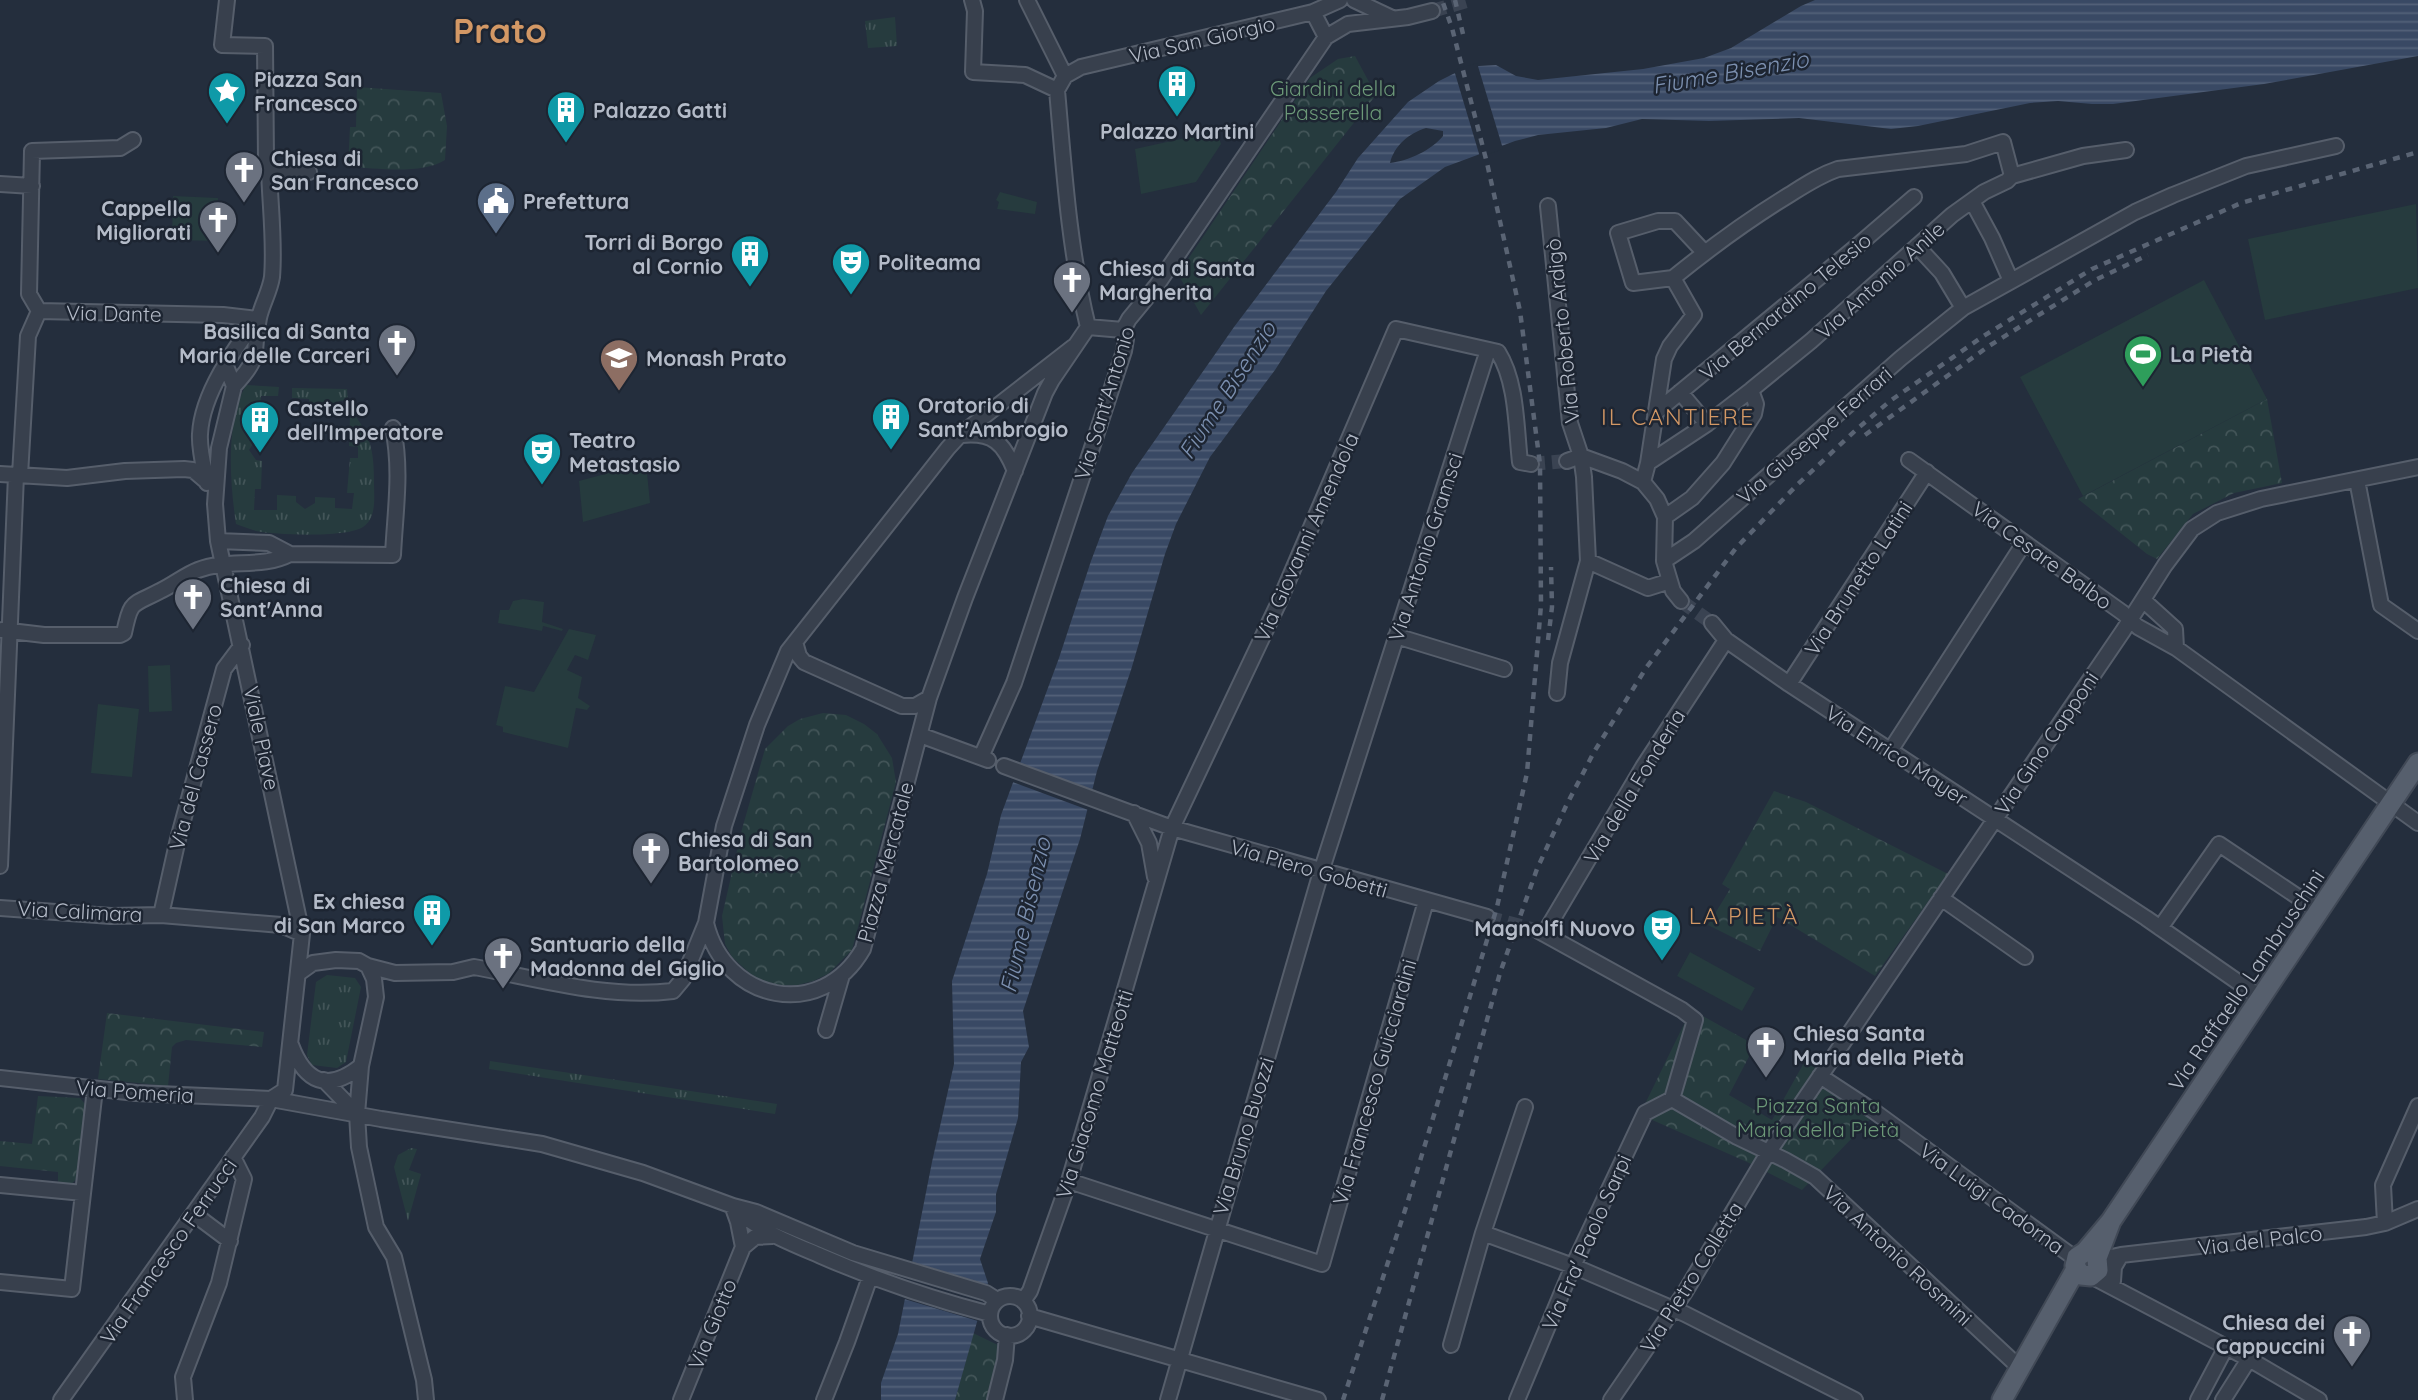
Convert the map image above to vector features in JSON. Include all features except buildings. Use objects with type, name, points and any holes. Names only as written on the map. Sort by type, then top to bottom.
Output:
[{"type":"main road","name":"Via Raffaello Lambruschini","points":[[2002,1400],[2057,1304],[2093,1269],[2111,1221],[2418,763]]},
{"type":"street","points":[[225,364],[234,386],[250,369],[257,354],[258,319],[272,280],[265,46],[222,45],[227,0]]},
{"type":"street","points":[[972,0],[975,12],[973,72],[1025,75],[1057,90]]},
{"type":"street","points":[[1027,0],[1065,76],[1057,90],[1074,263],[1088,327],[1123,330]]},
{"type":"street","points":[[1354,0],[1393,19]]},
{"type":"street","points":[[1339,1],[1348,24]]},
{"type":"street","name":"Via San Giorgio","points":[[1065,76],[1081,67],[1313,12],[1339,1]]},
{"type":"street","points":[[1313,12],[1326,37],[1348,24],[1408,18],[1433,11]]},
{"type":"street","name":"Via Sant'Antonio","points":[[920,735],[985,759],[1014,683],[1124,351],[1126,339],[1123,330],[1157,285],[1326,37]]},
{"type":"street","points":[[0,866],[4,630],[28,336],[39,311],[29,294],[32,151],[120,148],[133,140]]},
{"type":"street","points":[[1704,252],[1675,221],[1658,221],[1618,233],[1633,283],[1673,278],[1757,214],[1821,174],[1874,163],[1966,154],[2003,142],[2012,176]]},
{"type":"street","name":"Via Giuseppe Ferrari","points":[[1664,561],[1694,541],[1890,368],[1963,309],[2135,212],[2173,195],[2246,166],[2336,146]]},
{"type":"street","name":"Via Antonio Anile","points":[[1648,463],[1707,424],[1751,390],[1811,341],[1952,215],[1984,191],[2012,176],[2083,156],[2126,150]]},
{"type":"street","points":[[267,165],[309,172]]},
{"type":"street","points":[[0,184],[32,186]]},
{"type":"street","name":"Via Bernardino Telesio","points":[[1655,414],[1914,197]]},
{"type":"street","points":[[1972,201],[2011,281]]},
{"type":"street","name":"Via Roberto Ardigò","points":[[1548,205],[1574,459],[1584,477],[1588,561],[1560,663],[1558,693]]},
{"type":"street","points":[[1917,246],[1942,274],[1963,309]]},
{"type":"street","points":[[1643,482],[1664,359],[1670,346],[1694,315],[1673,278]]},
{"type":"street","name":"Via Dante","points":[[39,311],[258,319]]},
{"type":"street","name":"Viale Piave","points":[[215,503],[207,482],[200,434],[217,379],[236,345],[258,319]]},
{"type":"street","name":"Piazza Mercatale","points":[[706,923],[716,952],[727,967],[751,986],[786,995],[798,994],[816,989],[842,975],[854,964],[863,949],[929,698],[956,621],[1045,393],[1088,327]]},
{"type":"street","name":"Via Giovanni Amendola","points":[[1172,828],[1279,602],[1396,329],[1488,350]]},
{"type":"street","name":"Piazza Mercatale","points":[[368,966],[396,973],[453,972],[474,967],[606,992],[644,994],[673,991],[683,979],[706,923],[719,825],[788,651],[850,569],[960,435],[1073,347]]},
{"type":"street","points":[[1488,350],[1498,352],[1505,364],[1520,462],[1531,464]]},
{"type":"street","name":"Via Antonio Gramsci","points":[[1321,872],[1488,350]]},
{"type":"street","name":"Viale Piave","points":[[234,386],[219,448],[215,503],[218,541],[302,934],[299,973]]},
{"type":"street","points":[[1665,517],[1692,498],[1723,463],[1754,414],[1756,404],[1751,390]]},
{"type":"street","points":[[1680,392],[1707,424]]},
{"type":"street","points":[[4,630],[44,635],[120,635],[124,633],[130,608],[137,601],[200,569],[239,562],[261,564],[290,554],[393,555],[399,487],[393,428]]},
{"type":"street","points":[[960,435],[978,434],[990,437],[1003,448],[1015,471]]},
{"type":"street","points":[[1574,459],[1622,471],[1643,482],[1657,499],[1665,517],[1664,561],[1673,591],[1681,601]]},
{"type":"street","name":"Via Cesare Balbo","points":[[1909,460],[2123,613],[2130,621],[2176,649],[2418,823]]},
{"type":"street","name":"Via Gino Capponi","points":[[1768,1153],[2192,529],[2217,513],[2261,499],[2418,467]]},
{"type":"street","points":[[0,474],[67,478],[125,471],[184,469],[193,470],[207,482]]},
{"type":"street","name":"Via Brunetto Latini","points":[[1789,684],[1927,472]]},
{"type":"street","points":[[2357,480],[2381,605],[2418,631]]},
{"type":"street","points":[[218,541],[269,543],[290,554]]},
{"type":"street","points":[[1889,751],[2024,543]]},
{"type":"street","points":[[1588,561],[1648,588],[1670,580]]},
{"type":"street","name":"Via Cesare Balbo","points":[[2143,600],[2175,629],[2176,649]]},
{"type":"street","name":"Via Enrico Mayer","points":[[1712,623],[1726,640],[1789,684],[2160,928],[2261,998]]},
{"type":"street","points":[[1396,636],[1504,669]]},
{"type":"street","name":"Via della Fonderia","points":[[1672,1099],[1695,1020],[1682,1010],[1542,932],[1617,815],[1643,767],[1726,640]]},
{"type":"street","points":[[795,642],[804,662],[902,706],[915,706],[929,698]]},
{"type":"street","name":"Via del Cassero","points":[[161,915],[178,839],[224,668],[242,645]]},
{"type":"street","name":"Via Piero Gobetti","points":[[1004,766],[1172,828],[1487,917]]},
{"type":"street","name":"Via Giacomo Matteotti","points":[[1134,813],[1149,843],[1156,883]]},
{"type":"street","name":"Via Giacomo Matteotti","points":[[1023,1301],[1030,1292],[1069,1181],[1172,828]]},
{"type":"street","points":[[2160,928],[2219,844],[2319,911]]},
{"type":"street","name":"Via Bruno Buozzi","points":[[1168,1400],[1215,1230],[1321,872]]},
{"type":"street","points":[[1941,898],[2025,957]]},
{"type":"street","name":"Via Francesco Guicciardini","points":[[1215,1230],[1322,1264],[1426,901]]},
{"type":"street","name":"Via Calimara","points":[[0,908],[111,916],[161,915],[281,925],[302,934]]},
{"type":"street","points":[[361,1066],[343,1078],[324,1080],[309,1076],[296,1057],[290,1042],[299,973],[313,963],[359,961],[368,966],[374,979],[376,997],[361,1066],[357,1114],[359,1147],[376,1227],[394,1256],[424,1380],[426,1400]]},
{"type":"street","points":[[826,1030],[842,975]]},
{"type":"street","name":"Via Francesco Ferrucci","points":[[61,1400],[262,1116],[271,1099],[285,1090],[290,1042]]},
{"type":"street","name":"Via Luigi Cadorna","points":[[1821,1076],[2093,1269],[2319,1400]]},
{"type":"street","name":"Via Pomeria","points":[[0,1079],[136,1093],[271,1099],[542,1144],[643,1173],[755,1212],[853,1253],[992,1297]]},
{"type":"street","points":[[324,1080],[357,1114]]},
{"type":"street","points":[[0,1282],[72,1289],[95,1089]]},
{"type":"street","points":[[1672,1099],[1768,1153]]},
{"type":"street","name":"Via Fra' Paolo Sarpi","points":[[1517,1400],[1573,1266],[1645,1113],[1672,1099]]},
{"type":"street","points":[[2385,1223],[2383,1185],[2418,1106]]},
{"type":"street","points":[[1451,1345],[1483,1233],[1525,1107]]},
{"type":"street","name":"Via Pietro Colletta","points":[[1611,1400],[1674,1310],[1768,1153]]},
{"type":"street","name":"Via Antonio Rosmini","points":[[1768,1153],[1815,1177],[2020,1368]]},
{"type":"street","points":[[185,1400],[183,1377],[219,1283],[244,1179],[233,1157]]},
{"type":"street","points":[[1069,1181],[1215,1230]]},
{"type":"street","points":[[0,1185],[83,1193]]},
{"type":"street","points":[[733,1206],[750,1222],[772,1236],[886,1283],[985,1313],[992,1326],[1001,1334],[1020,1333],[1030,1316],[1023,1301],[1013,1296],[992,1297],[985,1313]]},
{"type":"street","points":[[733,1206],[743,1247],[755,1237],[772,1236]]},
{"type":"street","name":"Via del Palco","points":[[2093,1269],[2121,1255],[2385,1223],[2418,1209]]},
{"type":"street","points":[[194,1213],[230,1241]]},
{"type":"street","points":[[1483,1233],[1573,1266],[1674,1310],[1855,1400]]},
{"type":"street","name":"Via Giotto","points":[[681,1400],[743,1247]]},
{"type":"street","points":[[2093,1269],[2114,1267],[2121,1255]]},
{"type":"street","points":[[824,1400],[848,1342],[870,1277]]},
{"type":"street","points":[[1030,1316],[1318,1400]]},
{"type":"street","points":[[995,1400],[1005,1360],[1007,1335]]},
{"type":"street","points":[[2197,1400],[2226,1348]]},
{"type":"street","points":[[2223,1400],[2249,1359]]},
{"type":"green space","points":[[895,17],[897,46],[868,48],[865,21]]},
{"type":"green space","name":"Giardini della Passerella","points":[[1355,56],[1376,95],[1201,315],[1178,274],[1310,78],[1338,59]]},
{"type":"green space","points":[[357,87],[441,93],[447,126],[445,160],[424,168],[411,169],[348,167],[350,127],[356,127]]},
{"type":"green space","points":[[1217,131],[1221,144],[1196,182],[1141,194],[1135,149]]},
{"type":"green space","points":[[1000,192],[1037,202],[1035,214],[997,209],[999,202],[996,200]]},
{"type":"green space","points":[[173,196],[218,198],[217,241],[172,240]]},
{"type":"green space","name":"La Pietà","points":[[2416,204],[2418,288],[2265,320],[2248,239]]},
{"type":"green space","name":"La Pietà","points":[[2204,280],[2267,399],[2083,496],[2020,377]]},
{"type":"green space","points":[[246,385],[279,387],[278,396],[261,396],[260,413],[265,413],[264,441],[255,441],[249,450],[256,460],[262,461],[261,489],[255,489],[254,510],[277,510],[277,495],[296,496],[296,502],[305,509],[315,503],[315,497],[335,498],[335,508],[352,509],[354,493],[347,493],[350,458],[358,458],[358,447],[349,446],[350,417],[356,417],[369,440],[373,464],[374,507],[371,518],[363,527],[342,533],[279,534],[256,531],[236,524],[231,472],[232,434],[239,400]]},
{"type":"green space","points":[[292,388],[347,389],[348,400],[339,401],[339,412],[309,409],[309,399],[292,398]]},
{"type":"green space","points":[[2267,399],[2282,483],[2234,493],[2193,514],[2157,559],[2078,499]]},
{"type":"green space","points":[[646,463],[650,503],[583,522],[579,481]]},
{"type":"green space","points":[[523,599],[544,602],[542,622],[563,629],[562,631],[543,626],[542,631],[498,623],[500,610],[509,610],[513,601]]},
{"type":"green space","points":[[569,629],[596,635],[588,660],[575,655],[567,670],[582,677],[578,698],[590,706],[587,710],[576,708],[568,748],[503,732],[503,727],[496,725],[505,686],[534,692]]},
{"type":"green space","points":[[170,665],[172,711],[149,712],[148,666]]},
{"type":"green space","points":[[98,704],[139,709],[132,777],[91,773]]},
{"type":"green space","points":[[823,713],[846,715],[877,734],[892,758],[896,782],[852,950],[828,974],[798,985],[782,986],[756,979],[732,957],[725,944],[722,916],[742,829],[765,749],[788,726],[800,719]]},
{"type":"green space","points":[[1774,791],[1806,802],[1948,874],[1875,976],[1777,917],[1760,951],[1708,925],[1730,889],[1722,884]]},
{"type":"green space","points":[[1690,952],[1755,988],[1742,1011],[1677,976]]},
{"type":"green space","points":[[327,975],[355,978],[361,987],[346,1062],[337,1068],[312,1065],[307,1055],[316,982]]},
{"type":"green space","name":"Piazza Santa Maria della Pietà","points":[[1683,1005],[1755,1045],[1729,1095],[1772,1120],[1805,1061],[1825,1069],[1880,1109],[1802,1190],[1650,1119],[1644,1106],[1686,1020]]},
{"type":"green space","points":[[107,1013],[264,1032],[262,1047],[186,1040],[172,1047],[168,1086],[98,1079]]},
{"type":"green space","points":[[490,1061],[777,1104],[775,1114],[489,1069]]},
{"type":"green space","points":[[38,1096],[80,1098],[85,1104],[76,1179],[71,1185],[58,1184],[58,1172],[0,1166],[0,1141],[32,1144]]},
{"type":"green space","points":[[411,1148],[417,1149],[409,1170],[421,1174],[408,1221],[394,1167],[398,1155]]},
{"type":"green space","points":[[973,1333],[1000,1346],[986,1400],[955,1400]]},
{"type":"water","name":"Fiume Bisenzio","points":[[1815,0],[2418,0],[2418,56],[2264,84],[2113,104],[2058,101],[2030,103],[1891,129],[1799,118],[1709,121],[1642,119],[1606,128],[1538,135],[1515,141],[1445,167],[1400,199],[1326,291],[1275,370],[1210,457],[1176,524],[1097,771],[1080,839],[1023,1011],[1029,1047],[1021,1062],[1018,1118],[996,1194],[996,1212],[980,1259],[988,1283],[955,1400],[881,1400],[881,1383],[898,1334],[954,1064],[952,981],[987,874],[1001,815],[1059,658],[1091,561],[1108,516],[1132,473],[1234,327],[1336,192],[1358,158],[1408,102],[1439,81],[1457,72],[1479,66],[1496,65],[1516,76],[1538,80],[1643,69],[1704,58],[1731,48]],"holes":[[[1426,128],[1443,131],[1443,136],[1426,150],[1390,163],[1399,146],[1414,133]]]},
{"type":"pier","points":[[1477,63],[1503,149],[1480,157],[1454,70]]},
{"type":"pier","points":[[1016,762],[1095,793],[1091,811],[1010,781]]},
{"type":"pier","points":[[909,1261],[988,1285],[978,1321],[901,1298]]},
{"type":"tunnel","points":[[1432,11],[1470,0]]},
{"type":"tunnel","points":[[1531,464],[1567,461]]},
{"type":"tunnel","points":[[1681,601],[1712,623]]},
{"type":"tunnel","points":[[1487,917],[1539,931]]},
{"type":"railway","points":[[1343,1400],[1407,1204],[1497,907],[1527,773],[1541,605],[1540,464],[1520,311],[1487,163],[1452,28],[1442,0]]},
{"type":"railway","points":[[1455,0],[1463,34]]},
{"type":"railway","points":[[1382,1400],[1500,973],[1537,869],[1594,752],[1646,668],[1736,548],[1798,484],[1890,401],[1982,337],[2092,269],[2241,203],[2418,152]]},
{"type":"railway","points":[[1865,435],[1989,346],[2095,280],[2148,255]]},
{"type":"railway","points":[[1548,640],[1552,607],[1551,567]]},
{"type":"place","name":"Palazzo Martini","points":[[1177,118]]},
{"type":"place","name":"Piazza San Francesco","points":[[227,125]]},
{"type":"place","name":"Palazzo Gatti","points":[[566,144]]},
{"type":"place","name":"Chiesa di San Francesco","points":[[244,204]]},
{"type":"place","name":"Prefettura","points":[[496,235]]},
{"type":"place","name":"Cappella Migliorati","points":[[218,254]]},
{"type":"place","name":"Torri di Borgo al Cornio","points":[[750,288]]},
{"type":"place","name":"Politeama","points":[[851,296]]},
{"type":"place","name":"Chiesa di Santa Margherita","points":[[1072,314]]},
{"type":"place","name":"Basilica di Santa Maria delle Carceri","points":[[397,377]]},
{"type":"place","name":"La Pietà","points":[[2143,388]]},
{"type":"place","name":"Monash Prato","points":[[619,392]]},
{"type":"place","name":"Oratorio di Sant'Ambrogio","points":[[891,451]]},
{"type":"place","name":"Castello dell'Imperatore","points":[[260,454]]},
{"type":"place","name":"Teatro Metastasio","points":[[542,486]]},
{"type":"place","name":"Chiesa di Sant'Anna","points":[[193,631]]},
{"type":"place","name":"Chiesa di San Bartolomeo","points":[[651,885]]},
{"type":"place","name":"Ex chiesa di San Marco","points":[[432,947]]},
{"type":"place","name":"Magnolfi Nuovo","points":[[1662,962]]},
{"type":"place","name":"Santuario della Madonna del Giglio","points":[[503,990]]},
{"type":"place","name":"Chiesa Santa Maria della Pietà","points":[[1766,1079]]},
{"type":"place","name":"Chiesa dei Cappuccini","points":[[2352,1368]]},
{"type":"district","name":"Prato","points":[[500,30]]},
{"type":"district","name":"IL CANTIERE","points":[[1678,416]]},
{"type":"district","name":"LA PIETÀ","points":[[1744,915]]}]
